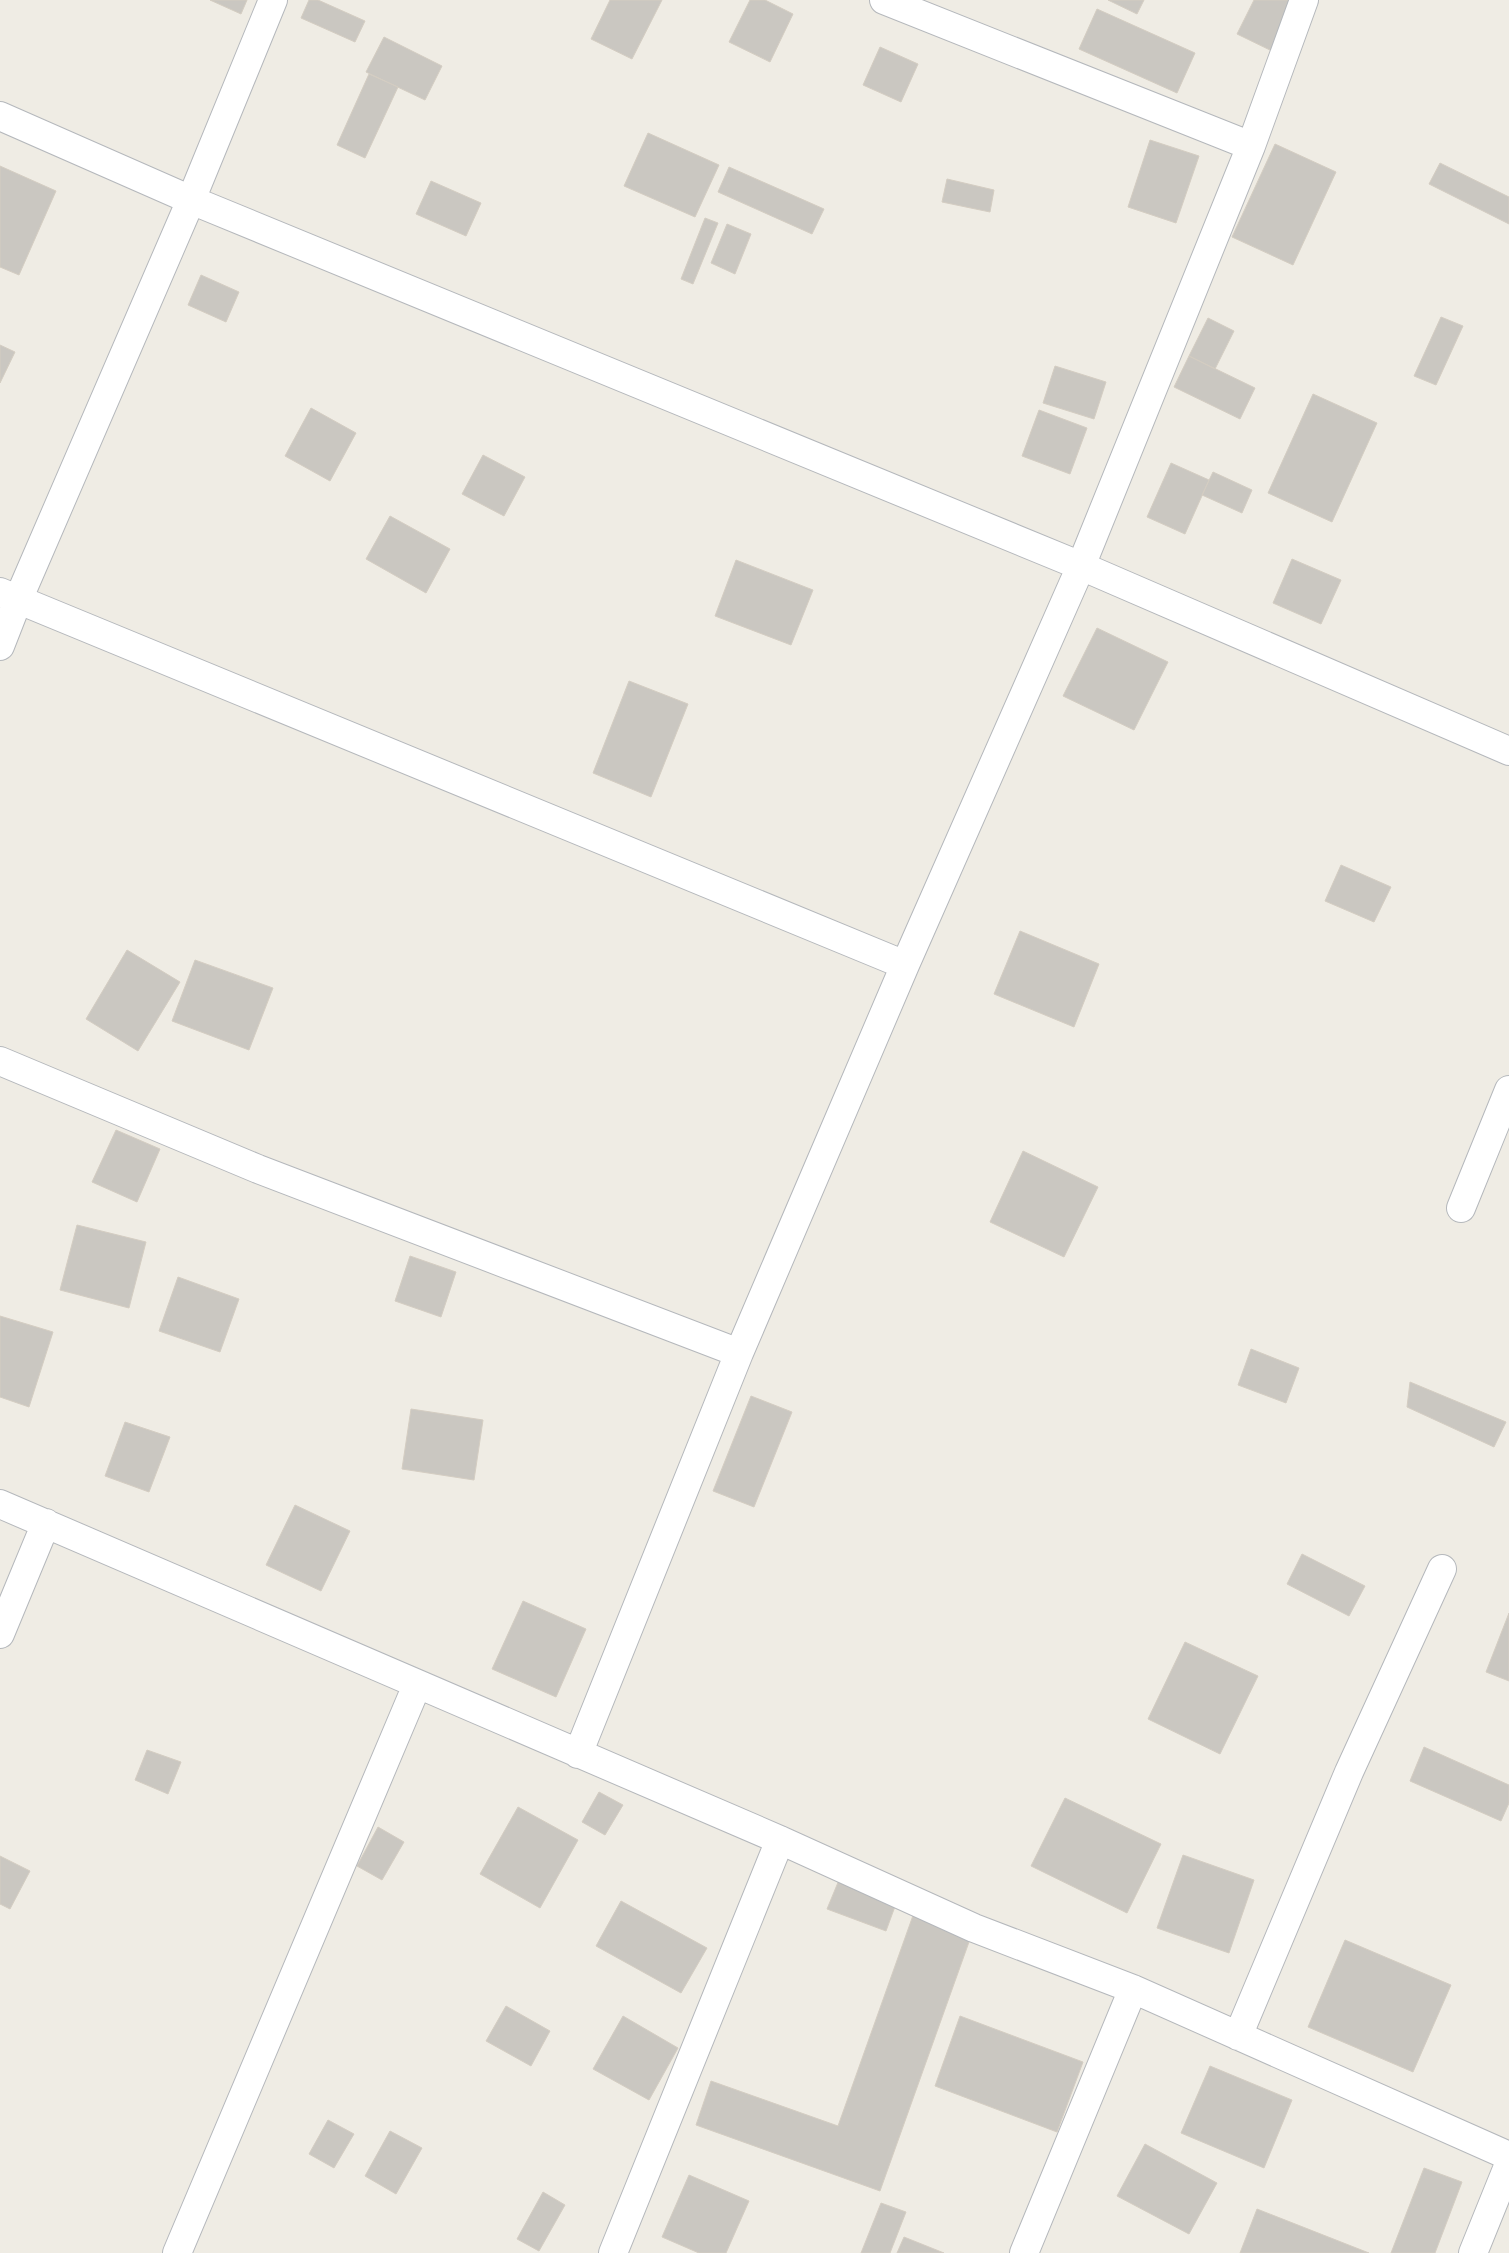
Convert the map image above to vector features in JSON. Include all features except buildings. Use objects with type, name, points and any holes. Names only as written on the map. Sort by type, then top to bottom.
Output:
[{"type":"street","points":[[0,646],[9,596],[191,200],[273,0]]},
{"type":"street","points":[[884,0],[1251,146]]},
{"type":"street","points":[[578,1754],[739,1353],[904,965],[1081,566],[1251,146],[1304,0]]},
{"type":"street","points":[[0,116],[191,200],[1081,566],[1509,751]]},
{"type":"street","points":[[9,596],[904,965]]},
{"type":"street","points":[[0,1061],[258,1169],[739,1353]]},
{"type":"street","points":[[1461,1208],[1509,1090]]},
{"type":"street","points":[[0,1504],[780,1840],[974,1928],[1133,1989],[1509,2156]]},
{"type":"street","points":[[0,1634],[46,1523]]},
{"type":"street","points":[[1238,2036],[1349,1772],[1442,1569]]},
{"type":"street","points":[[178,2253],[417,1685]]},
{"type":"street","points":[[613,2253],[780,1840]]},
{"type":"street","points":[[1024,2253],[1133,1989]]},
{"type":"street","points":[[1473,2253],[1509,2164]]}]
